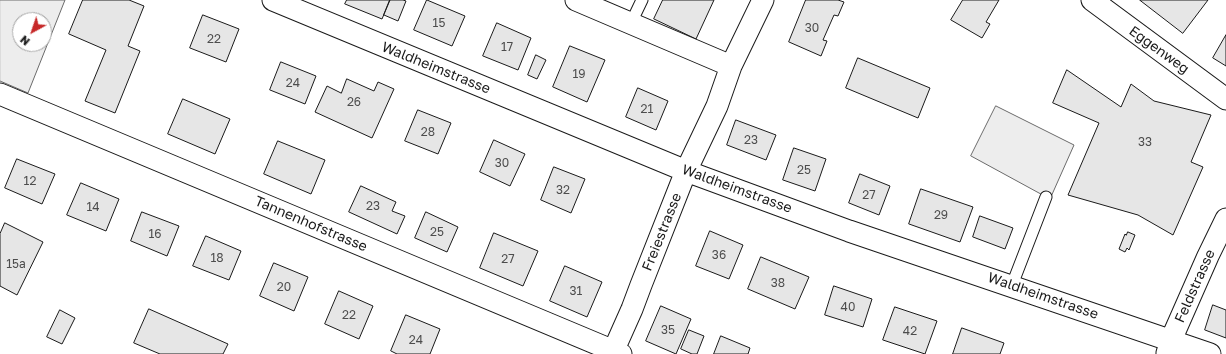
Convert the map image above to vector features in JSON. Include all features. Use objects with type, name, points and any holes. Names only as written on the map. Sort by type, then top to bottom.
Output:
[{"type":"street","name":"Waldheimstrasse","points":[[273,0],[686,171],[850,231],[1012,286],[1169,347],[1210,354]]},
{"type":"street","points":[[576,0],[732,66]]},
{"type":"street","name":"Freiestrasse","points":[[616,353],[686,171],[716,106],[732,66],[764,0]]},
{"type":"street","name":"Eggenweg","points":[[1092,0],[1226,99]]},
{"type":"street","name":"Tannenhofstrasse","points":[[0,94],[616,353]]},
{"type":"street","name":"Feldstrasse","points":[[1169,347],[1208,256],[1226,219]]},
{"type":"lane","points":[[631,23],[642,0]]},
{"type":"lane","points":[[1012,286],[1046,197]]},
{"type":"shaded area","points":[[0,0],[65,0],[52,33],[52,12],[12,12],[12,52],[44,52],[28,93],[0,81]]},
{"type":"shaded area","points":[[996,106],[1074,145],[1050,199],[971,156]]},
{"type":"building","points":[[83,0],[129,0],[144,6],[128,46],[140,51],[115,113],[85,101],[106,50],[69,34]]},
{"type":"building","points":[[347,0],[390,0],[382,19],[345,4]]},
{"type":"building","points":[[390,0],[406,1],[398,21],[384,15]]},
{"type":"building","points":[[427,0],[465,16],[452,46],[414,30]]},
{"type":"building","points":[[663,0],[714,0],[696,39],[654,19]]},
{"type":"building","points":[[806,0],[838,0],[844,2],[838,16],[834,15],[823,40],[827,41],[821,56],[789,42]]},
{"type":"building","points":[[963,0],[999,0],[986,22],[990,24],[982,38],[951,20]]},
{"type":"building","points":[[1140,0],[1208,0],[1183,33]]},
{"type":"building","points":[[203,15],[239,29],[226,62],[190,48]]},
{"type":"building","points":[[497,23],[531,38],[518,70],[483,56]]},
{"type":"building","points":[[1226,35],[1226,66],[1213,58]]},
{"type":"building","points":[[570,46],[605,60],[587,102],[553,87]]},
{"type":"building","points":[[536,55],[546,60],[537,79],[528,75]]},
{"type":"building","points":[[858,58],[930,88],[918,118],[846,88]]},
{"type":"building","points":[[281,62],[316,76],[305,104],[270,90]]},
{"type":"building","points":[[1067,70],[1121,107],[1131,84],[1154,101],[1211,115],[1191,162],[1203,167],[1173,235],[1138,215],[1068,195],[1099,123],[1053,103]]},
{"type":"building","points":[[347,79],[374,91],[378,82],[394,89],[372,138],[315,112],[327,86],[341,93]]},
{"type":"building","points":[[638,88],[668,101],[656,130],[626,117]]},
{"type":"building","points":[[183,99],[230,119],[215,154],[168,134]]},
{"type":"building","points":[[418,110],[451,123],[438,154],[405,141]]},
{"type":"building","points":[[736,120],[776,135],[766,160],[727,145]]},
{"type":"building","points":[[494,140],[525,154],[510,186],[480,172]]},
{"type":"building","points":[[278,141],[325,160],[311,194],[264,174]]},
{"type":"building","points":[[794,148],[826,159],[815,191],[783,180]]},
{"type":"building","points":[[17,159],[55,174],[42,204],[5,188]]},
{"type":"building","points":[[554,167],[585,179],[571,213],[541,200]]},
{"type":"building","points":[[860,174],[890,186],[879,215],[849,203]]},
{"type":"building","points":[[81,183],[119,199],[106,231],[67,215]]},
{"type":"building","points":[[361,186],[396,202],[392,211],[405,216],[397,234],[349,212]]},
{"type":"building","points":[[921,189],[973,207],[960,242],[909,224]]},
{"type":"building","points":[[142,212],[179,226],[167,256],[131,241]]},
{"type":"building","points":[[426,212],[458,227],[447,252],[415,238]]},
{"type":"building","points":[[980,216],[1013,228],[1005,249],[973,237]]},
{"type":"building","points":[[5,223],[43,242],[17,295],[0,286],[0,234]]},
{"type":"building","points":[[710,231],[743,245],[729,279],[696,266]]},
{"type":"building","points":[[1128,232],[1135,235],[1129,250],[1127,248],[1125,252],[1119,249],[1125,234],[1126,235]]},
{"type":"building","points":[[494,233],[538,251],[523,286],[480,268]]},
{"type":"building","points":[[206,236],[241,251],[229,280],[193,266]]},
{"type":"building","points":[[761,257],[809,277],[795,309],[748,289]]},
{"type":"building","points":[[274,263],[308,277],[294,311],[260,296]]},
{"type":"building","points":[[565,266],[602,282],[587,317],[550,301]]},
{"type":"building","points":[[834,286],[872,299],[863,327],[825,315]]},
{"type":"building","points":[[339,291],[373,306],[359,339],[325,324]]},
{"type":"building","points":[[1213,305],[1226,310],[1226,338],[1205,330]]},
{"type":"building","points":[[661,306],[691,319],[676,354],[646,341]]},
{"type":"building","points":[[895,307],[937,321],[925,354],[883,340]]},
{"type":"building","points":[[149,309],[228,344],[223,354],[160,354],[134,343]]},
{"type":"building","points":[[60,310],[75,318],[62,344],[47,337]]},
{"type":"building","points":[[406,315],[440,329],[430,354],[397,354],[391,351]]},
{"type":"building","points":[[962,328],[1004,343],[1000,354],[953,354]]},
{"type":"building","points":[[689,330],[704,336],[697,354],[692,354],[681,349]]},
{"type":"building","points":[[721,336],[750,348],[748,354],[714,354]]}]
